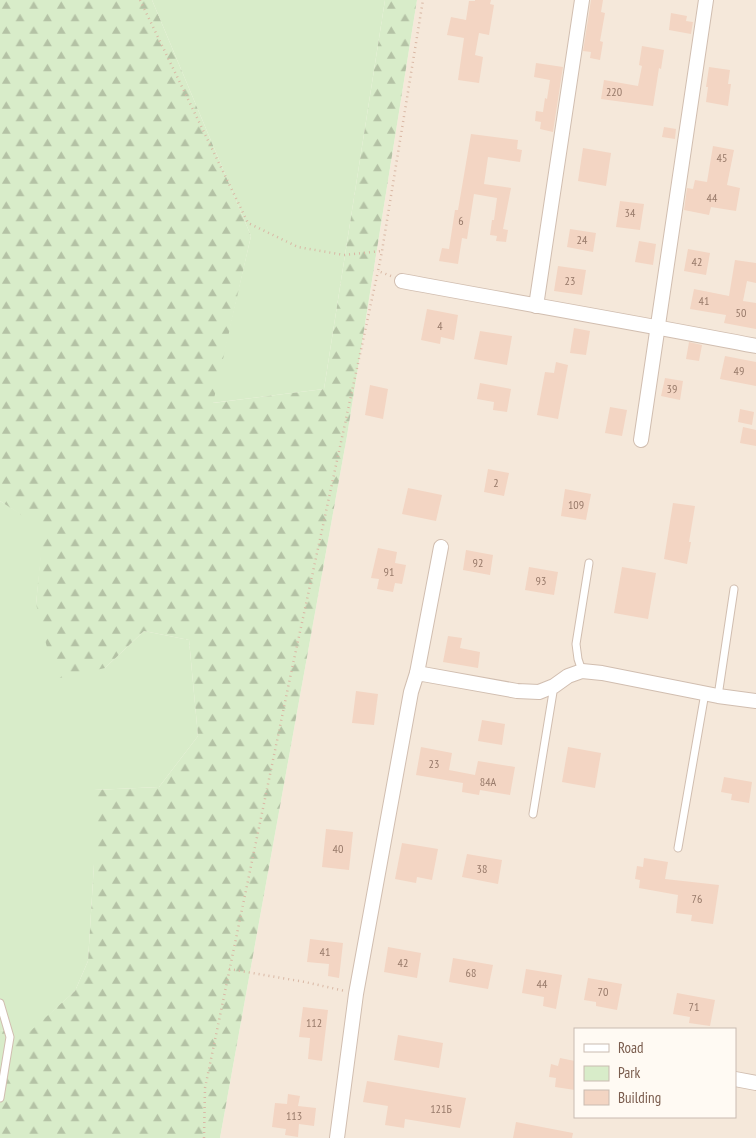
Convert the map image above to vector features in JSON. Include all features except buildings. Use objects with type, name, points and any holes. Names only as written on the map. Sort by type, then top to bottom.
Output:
[{"type":"street","points":[[536,306],[582,0]]},
{"type":"street","points":[[641,440],[706,0]]},
{"type":"street","points":[[402,281],[658,326],[756,346]]},
{"type":"street","points":[[337,1138],[356,994],[411,692],[417,673],[441,547]]},
{"type":"street","points":[[417,673],[517,691],[539,692],[554,686],[568,676],[582,671],[756,701]]},
{"type":"street","points":[[736,1078],[756,1083]]},
{"type":"lane","points":[[582,671],[576,644],[589,563]]},
{"type":"lane","points":[[678,848],[734,589]]},
{"type":"lane","points":[[533,814],[554,686]]},
{"type":"lane","points":[[0,1003],[10,1037],[0,1098]]},
{"type":"path","points":[[140,0],[248,222],[298,247],[344,255],[382,251]]},
{"type":"path","points":[[204,1138],[204,1088],[378,271],[423,0]]},
{"type":"path","points":[[378,271],[402,281]]},
{"type":"path","points":[[229,968],[305,982],[356,994]]},
{"type":"shaded area","points":[[417,0],[756,0],[756,1138],[220,1138],[347,436]]},
{"type":"green space","points":[[0,0],[152,0],[251,236],[213,403],[324,389],[385,0],[417,0],[347,436],[220,1138],[0,1138],[0,1030],[26,1035],[75,991],[88,961],[94,864],[94,790],[159,787],[198,736],[189,640],[144,631],[105,668],[55,679],[36,604],[43,529],[0,501]]},
{"type":"green space","points":[[152,0],[385,0],[324,389],[212,403],[251,236]]},
{"type":"green space","points":[[0,501],[44,528],[36,604],[105,668],[144,631],[189,640],[198,736],[159,787],[94,790],[94,864],[88,961],[75,991],[26,1036],[0,1030]]}]
